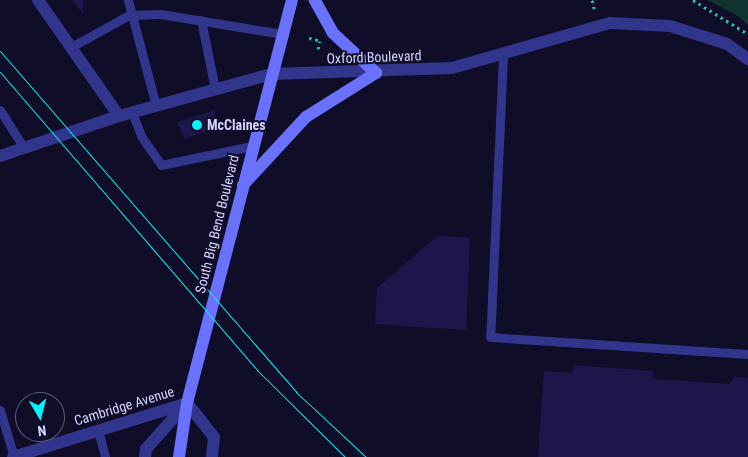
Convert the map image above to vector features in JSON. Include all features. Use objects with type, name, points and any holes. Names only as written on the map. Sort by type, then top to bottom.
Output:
[{"type":"main road","name":"South Big Bend Boulevard","points":[[179,457],[187,403],[252,146],[292,0]]},
{"type":"main road","points":[[242,186],[306,117],[376,73],[332,33],[315,0]]},
{"type":"street","points":[[38,0],[119,116]]},
{"type":"street","name":"Oxford Boulevard","points":[[0,156],[132,112],[271,74],[376,73],[452,68],[503,56],[610,23],[670,26],[727,44],[748,59]]},
{"type":"street","points":[[145,457],[146,449],[187,403],[214,437],[212,457]]},
{"type":"street","name":"Cambridge Avenue","points":[[13,457],[187,403]]},
{"type":"lane","points":[[128,0],[129,15],[156,106]]},
{"type":"lane","points":[[71,47],[129,15],[201,20],[282,34]]},
{"type":"lane","points":[[201,20],[215,89]]},
{"type":"lane","points":[[503,56],[490,337],[748,354]]},
{"type":"lane","points":[[0,110],[24,148]]},
{"type":"lane","points":[[132,112],[141,136],[161,165],[252,146]]},
{"type":"lane","points":[[0,410],[13,457]]},
{"type":"lane","points":[[98,430],[105,457]]},
{"type":"path","points":[[693,0],[748,34]]},
{"type":"path","points":[[318,49],[320,40]]},
{"type":"green space","points":[[707,0],[748,0],[748,25],[736,15]]},
{"type":"building","points":[[72,0],[83,0],[83,14]]},
{"type":"building","name":"McClaines","points":[[215,110],[215,128],[184,139],[177,122]]},
{"type":"building","points":[[437,236],[470,238],[466,330],[375,324],[377,288]]},
{"type":"building","points":[[573,365],[653,371],[653,379],[730,384],[734,377],[748,378],[748,457],[538,457],[544,371],[572,373]]},
{"type":"tram line","points":[[0,51],[296,392],[366,457]]},
{"type":"tram line","points":[[0,72],[257,370],[345,457]]},
{"type":"place","name":"McClaines","points":[[197,125]]}]
